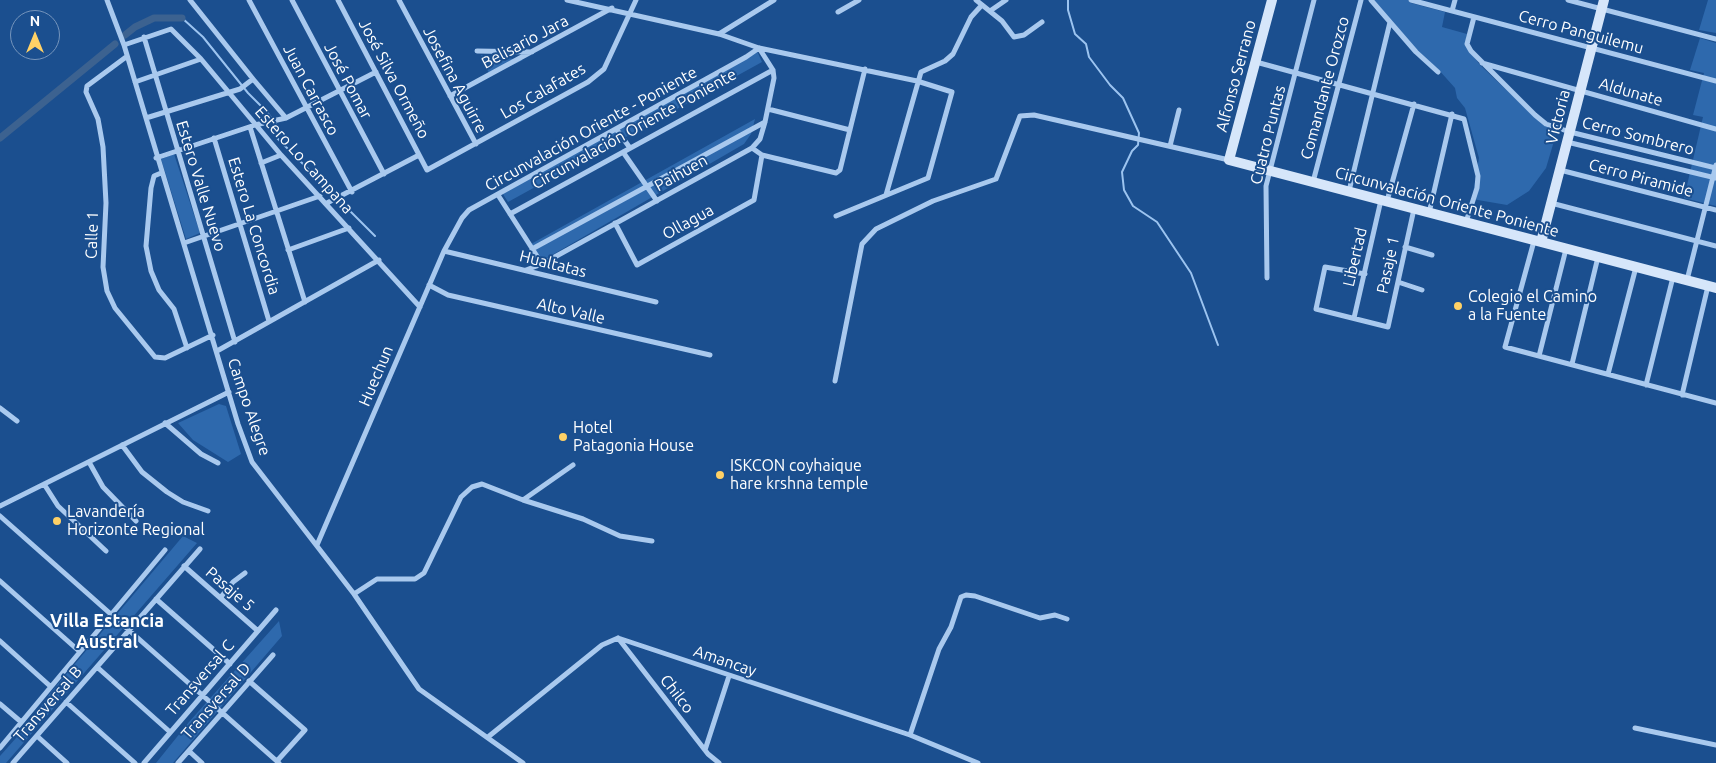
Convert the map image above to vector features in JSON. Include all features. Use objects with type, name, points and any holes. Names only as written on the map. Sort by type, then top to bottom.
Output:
[{"type":"street","name":"Campo Alegre","points":[[107,0],[124,46],[156,158],[252,462],[354,594],[419,689],[523,763]]},
{"type":"street","points":[[190,0],[283,118]]},
{"type":"street","name":"Juan Carrasco","points":[[248,0],[352,192]]},
{"type":"street","name":"José Pomar","points":[[292,0],[384,174]]},
{"type":"street","name":"José Silva Ormeño","points":[[338,0],[427,170]]},
{"type":"street","name":"Josefina Aguirre","points":[[399,0],[476,144]]},
{"type":"street","points":[[567,0],[612,8],[630,15],[719,34],[759,48],[865,69],[917,81],[952,92],[928,178],[836,216]]},
{"type":"street","name":"Los Calafates","points":[[427,170],[588,82],[604,69],[636,0]]},
{"type":"street","points":[[719,34],[774,0]]},
{"type":"street","points":[[838,12],[859,0]]},
{"type":"street","points":[[976,0],[981,6],[990,11],[1016,38],[1042,22]]},
{"type":"street","points":[[990,11],[1006,0]]},
{"type":"street","name":"Alfonso Serrano","points":[[1230,160],[1272,0]]},
{"type":"street","name":"Cuatro Puntas","points":[[1267,278],[1266,186],[1314,0]]},
{"type":"street","name":"Comandante Orozco","points":[[1313,182],[1361,0]]},
{"type":"street","points":[[1371,0],[1416,52],[1438,72]]},
{"type":"street","name":"Cerro Panguilemu","points":[[1411,0],[1716,81]]},
{"type":"street","points":[[1452,11],[1455,0]]},
{"type":"street","points":[[1568,0],[1603,4],[1716,39]]},
{"type":"street","name":"Victoria","points":[[1539,356],[1505,347],[1552,203],[1603,4]]},
{"type":"street","points":[[886,195],[917,81],[925,69],[940,64],[953,54],[971,17],[981,6]]},
{"type":"street","name":"Belisario Jara","points":[[450,96],[535,52],[612,8]]},
{"type":"street","name":"Cerro Sombrero","points":[[1474,17],[1467,44],[1482,63],[1546,124],[1569,137],[1714,178]]},
{"type":"street","points":[[1349,192],[1390,22]]},
{"type":"street","name":"Estero Lo Campana","points":[[144,37],[171,29],[201,59],[252,126],[329,203],[420,307]]},
{"type":"street","points":[[124,46],[144,37]]},
{"type":"street","name":"Estero Valle Nuevo","points":[[144,37],[235,342]]},
{"type":"street","points":[[759,48],[773,70],[774,78],[766,122],[760,139],[752,148],[762,155],[836,173],[840,170],[865,69]]},
{"type":"street","name":"Circunvalación Oriente - Poniente","points":[[462,218],[469,210],[746,58],[759,48]]},
{"type":"street","points":[[477,51],[535,52]]},
{"type":"street","name":"Calle 1","points":[[126,57],[87,86],[86,92],[98,119],[103,147],[106,196],[103,267],[107,291],[115,308],[156,357],[165,358],[213,335]]},
{"type":"street","points":[[135,82],[201,59]]},
{"type":"street","points":[[1256,62],[1452,114],[1464,119],[1478,176],[1477,188],[1466,223]]},
{"type":"street","name":"Aldunate","points":[[1482,63],[1716,128]]},
{"type":"street","name":"Circunvalación Oriente Poniente","points":[[510,214],[773,70]]},
{"type":"street","points":[[156,158],[252,126],[283,118],[307,108],[376,72]]},
{"type":"street","points":[[146,118],[227,91],[240,89],[253,79]]},
{"type":"street","name":"Libertad","points":[[1354,318],[1384,201],[1414,104]]},
{"type":"street","points":[[768,109],[850,130]]},
{"type":"street","points":[[1170,146],[1179,110]]},
{"type":"street","points":[[1429,213],[1452,114]]},
{"type":"street","name":"Circunvalación Oriente Poniente","points":[[835,381],[862,244],[876,229],[933,201],[996,179],[1020,116],[1034,116],[1130,136],[1230,160],[1712,287]]},
{"type":"street","points":[[532,249],[766,122]]},
{"type":"street","points":[[252,126],[261,163],[305,302]]},
{"type":"street","points":[[617,130],[630,148]]},
{"type":"street","name":"Cerro Sombrero","points":[[1569,137],[1716,167]]},
{"type":"street","name":"Estero La Concordia","points":[[214,138],[269,321]]},
{"type":"street","name":"Paihuen","points":[[526,270],[542,264],[752,148]]},
{"type":"street","points":[[623,152],[657,201]]},
{"type":"street","points":[[329,203],[419,155]]},
{"type":"street","name":"Ollagua","points":[[614,223],[637,265],[754,200],[762,155]]},
{"type":"street","points":[[261,163],[281,156]]},
{"type":"street","points":[[1687,280],[1716,167]]},
{"type":"street","name":"Cerro Piramide","points":[[1560,170],[1716,210]]},
{"type":"street","points":[[162,173],[154,176],[151,188],[146,246],[151,271],[159,290],[174,309],[187,348]]},
{"type":"street","points":[[498,195],[542,264]]},
{"type":"street","points":[[184,243],[320,196]]},
{"type":"street","points":[[1552,203],[1716,246]]},
{"type":"street","name":"Pasaje 1","points":[[1354,318],[1388,327],[1414,209]]},
{"type":"street","name":"Huechun","points":[[317,545],[444,251],[462,218]]},
{"type":"street","points":[[288,250],[349,228]]},
{"type":"street","points":[[1405,247],[1432,255]]},
{"type":"street","points":[[1566,249],[1539,356],[1716,403]]},
{"type":"street","name":"Hualtatas","points":[[444,251],[656,302]]},
{"type":"street","points":[[1572,364],[1598,257]]},
{"type":"street","points":[[216,351],[379,260]]},
{"type":"street","points":[[1354,318],[1316,309],[1325,266],[1365,274]]},
{"type":"street","points":[[1608,374],[1636,267]]},
{"type":"street","points":[[1646,385],[1673,277]]},
{"type":"street","points":[[1398,282],[1422,290]]},
{"type":"street","name":"Alto Valle","points":[[429,285],[448,295],[710,355]]},
{"type":"street","points":[[1682,395],[1712,287]]},
{"type":"street","points":[[0,506],[229,392]]},
{"type":"street","points":[[0,408],[17,421]]},
{"type":"street","points":[[164,423],[201,454],[218,464]]},
{"type":"street","points":[[122,445],[142,472],[167,492],[183,502],[208,511]]},
{"type":"street","points":[[89,462],[103,487],[136,521]]},
{"type":"street","points":[[523,500],[573,465]]},
{"type":"street","points":[[44,484],[58,506],[106,551]]},
{"type":"street","points":[[354,594],[378,579],[415,579],[424,573],[461,497],[472,487],[482,484],[523,500],[583,519],[620,536],[652,541]]},
{"type":"street","points":[[0,516],[278,762],[305,730],[250,681]]},
{"type":"street","name":"Transversal B","points":[[13,763],[200,549]]},
{"type":"street","points":[[0,748],[20,721],[165,550]]},
{"type":"street","name":"Pasaje 5","points":[[184,566],[258,631]]},
{"type":"street","points":[[221,597],[233,582],[245,574]]},
{"type":"street","points":[[0,581],[79,651]]},
{"type":"street","points":[[910,736],[939,649],[951,627],[961,597],[966,595],[975,596],[1040,618],[1055,615],[1068,619]]},
{"type":"street","points":[[156,599],[230,664]]},
{"type":"street","name":"Transversal C","points":[[144,763],[276,610]]},
{"type":"street","points":[[488,737],[602,645],[618,638]]},
{"type":"street","name":"Amancay","points":[[618,638],[910,736],[978,763]]},
{"type":"street","name":"Chilco","points":[[618,638],[705,750],[719,763]]},
{"type":"street","points":[[0,641],[50,686]]},
{"type":"street","name":"Transversal D","points":[[178,763],[273,655]]},
{"type":"street","points":[[97,667],[170,732]]},
{"type":"street","points":[[705,750],[729,676]]},
{"type":"street","points":[[66,702],[135,763]]},
{"type":"street","points":[[0,704],[20,721]]},
{"type":"street","points":[[1636,728],[1716,746]]},
{"type":"street","points":[[37,736],[67,763]]},
{"type":"street","points":[[189,751],[202,763]]},
{"type":"shaded area","points":[[1373,0],[1408,0],[1411,3],[1445,12],[1442,27],[1467,34],[1465,45],[1480,65],[1538,120],[1557,131],[1546,168],[1529,191],[1507,205],[1472,199],[1479,158],[1465,108],[1457,98],[1455,88],[1438,69],[1413,47]]},
{"type":"shaded area","points":[[1708,0],[1716,0],[1716,33],[1699,30]]},
{"type":"shaded area","points":[[1700,38],[1716,43],[1716,206],[1684,198],[1703,117],[1693,115],[1704,73],[1690,70]]},
{"type":"shaded area","points":[[757,51],[762,62],[508,202],[501,191]]},
{"type":"shaded area","points":[[481,55],[523,60],[490,76]]},
{"type":"shaded area","points":[[755,119],[751,134],[744,144],[540,262],[531,244]]},
{"type":"shaded area","points":[[174,154],[200,233],[186,239],[161,159]]},
{"type":"shaded area","points":[[219,404],[226,406],[241,454],[228,462],[193,440],[178,423]]},
{"type":"shaded area","points":[[183,536],[197,543],[6,763],[0,763],[0,756],[24,729],[52,691]]},
{"type":"shaded area","points":[[279,621],[282,636],[173,763],[156,763],[189,722]]},
{"type":"waterway","points":[[1068,0],[1068,10],[1075,34],[1086,44],[1089,57],[1110,85],[1123,98],[1139,133],[1138,145],[1132,151],[1122,172],[1124,190],[1133,206],[1157,222],[1191,273],[1218,345]]},
{"type":"waterway","points":[[125,35],[135,27],[154,18],[182,18]]},
{"type":"waterway","points":[[182,18],[203,37],[248,93],[267,112],[276,124],[277,138],[375,236]]},
{"type":"waterway","points":[[0,138],[115,44]]},
{"type":"place","name":"Colegio el Camino a la Fuente","points":[[1458,306]]},
{"type":"place","name":"Hotel Patagonia House","points":[[563,437]]},
{"type":"place","name":"ISKCON coyhaique hare krshna temple","points":[[720,475]]},
{"type":"place","name":"Lavandería Horizonte Regional","points":[[57,521]]},
{"type":"district","name":"Villa Estancia Austral","points":[[107,631]]}]
